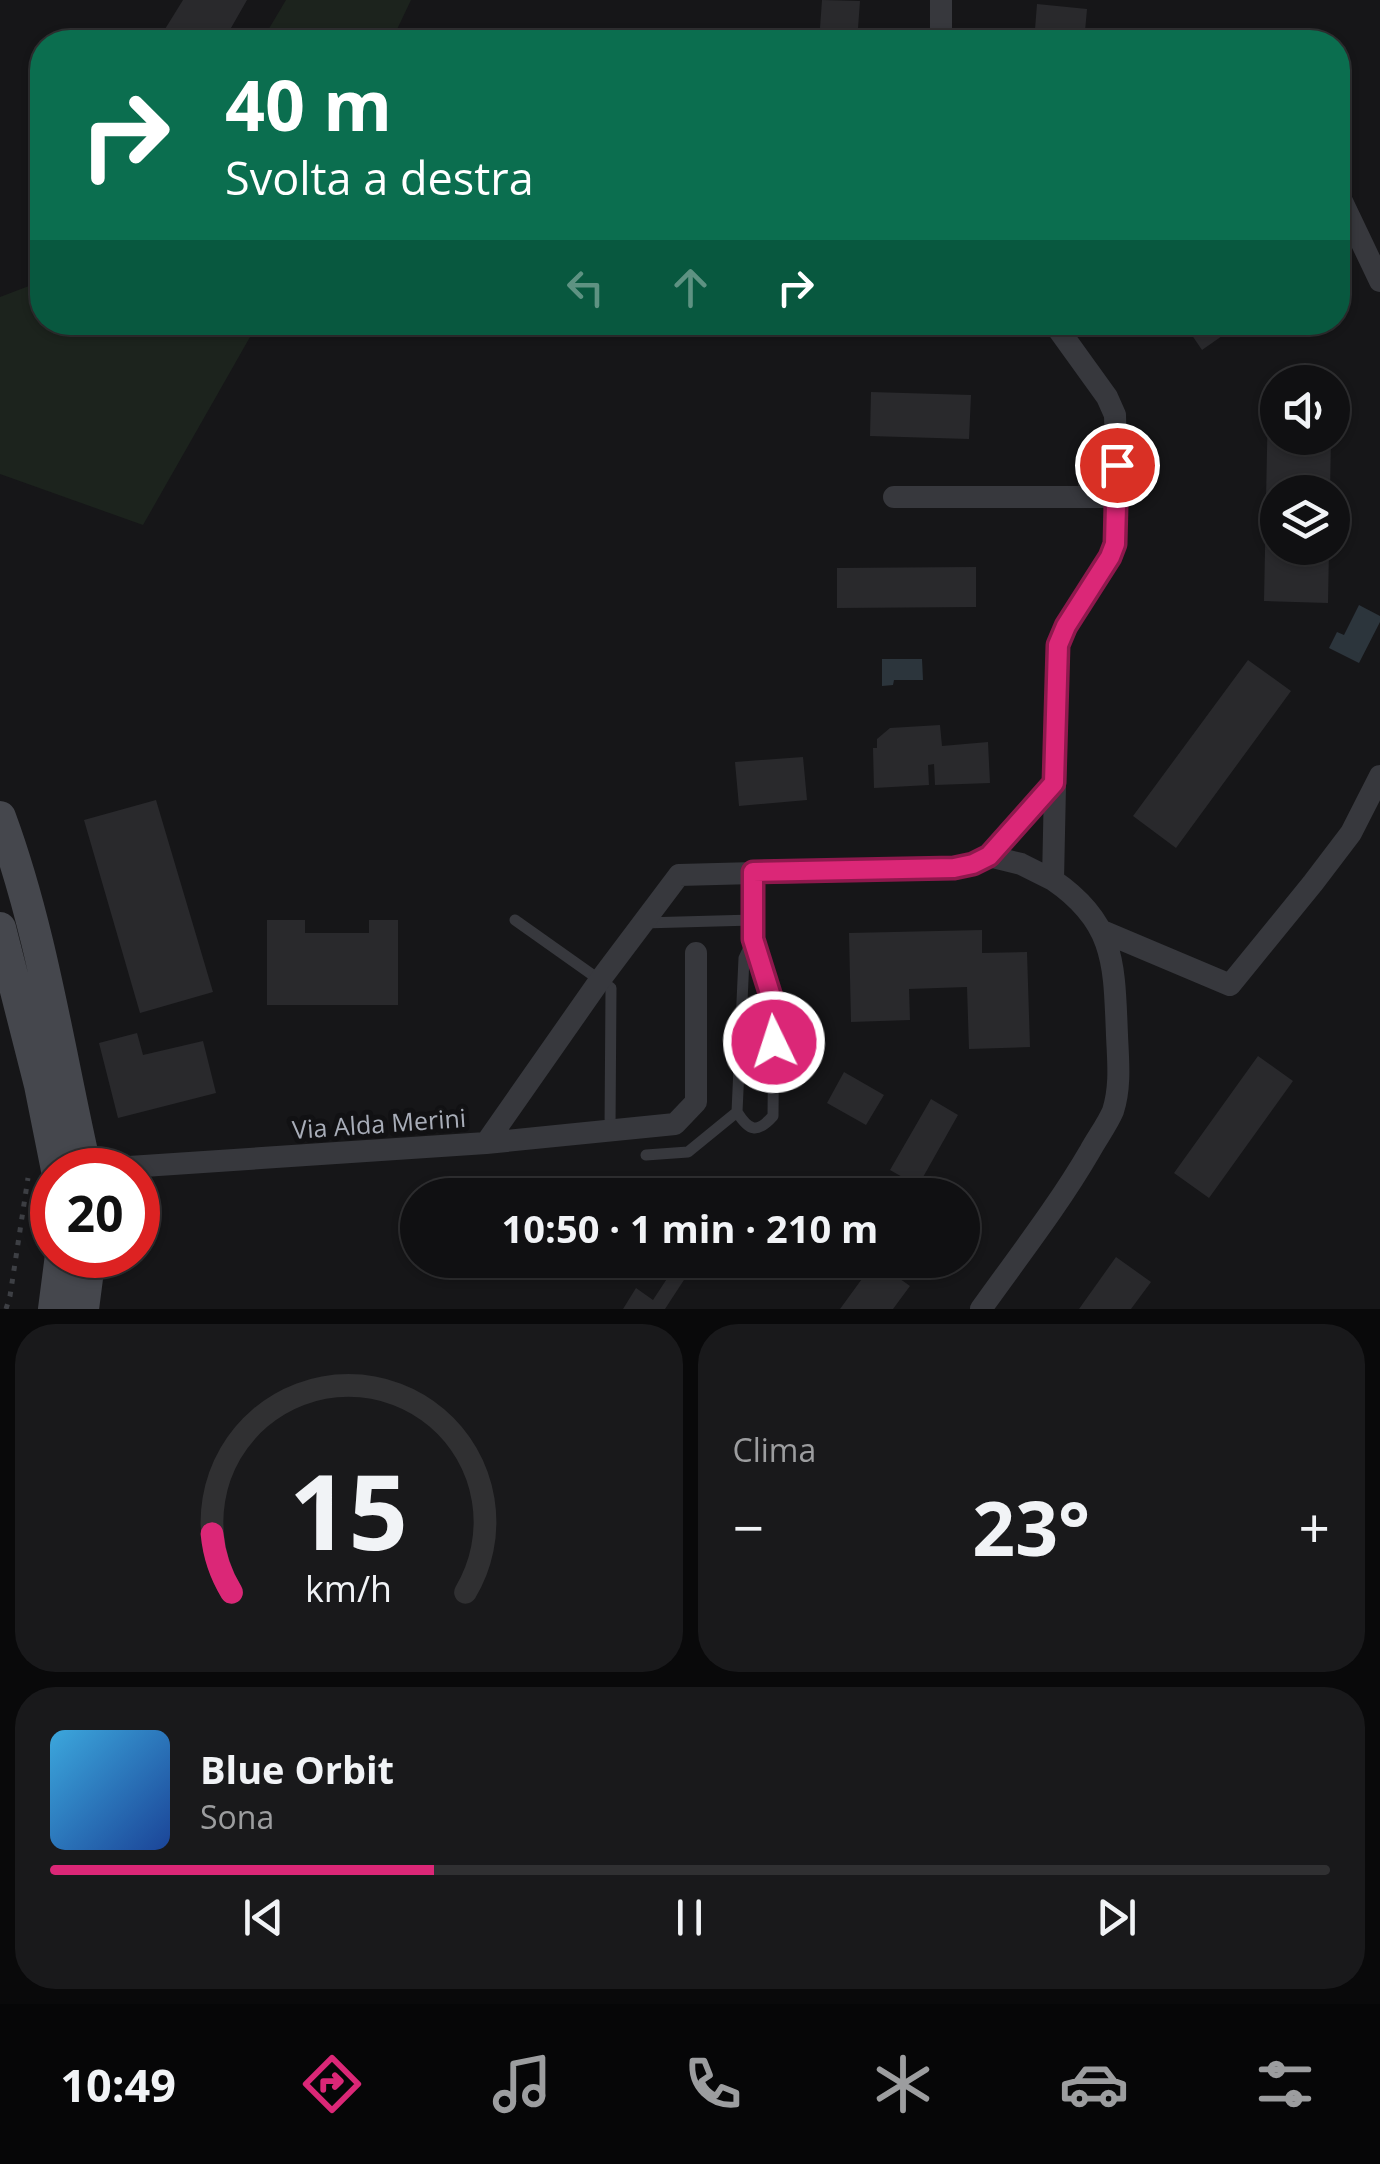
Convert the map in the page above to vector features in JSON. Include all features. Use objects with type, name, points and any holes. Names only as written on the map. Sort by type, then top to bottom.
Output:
[{"type":"street","points":[[940,30],[941,0]]},
{"type":"street","points":[[1350,218],[1380,282]]},
{"type":"street","points":[[1054,880],[1058,645],[1113,550],[1117,531],[1117,433],[1113,408],[1063,335]]},
{"type":"street","points":[[894,497],[1117,497]]},
{"type":"street","points":[[1102,932],[1230,985],[1351,833],[1380,776]]},
{"type":"street","points":[[753,872],[954,868],[973,864],[989,856],[1054,783]]},
{"type":"street","points":[[0,817],[42,966],[80,1148]]},
{"type":"street","points":[[981,1309],[1074,1179],[1112,1112],[1118,1087],[1111,952],[1102,932],[1083,905],[1054,880],[1021,864],[989,856]]},
{"type":"street","name":"Via Alda Merini","points":[[160,1165],[486,1142],[679,874],[753,872]]},
{"type":"street","points":[[0,928],[40,1085],[41,1148]]},
{"type":"street","points":[[486,1142],[676,1124],[696,1102],[696,953]]},
{"type":"street","points":[[54,1309],[58,1278]]},
{"type":"street","points":[[84,1309],[87,1278]]},
{"type":"lane","points":[[753,872],[753,939],[774,1006],[772,1116],[764,1126],[754,1128],[738,1112],[744,958],[753,939]]},
{"type":"lane","points":[[515,920],[611,988],[610,1131]]},
{"type":"lane","points":[[643,923],[753,920]]},
{"type":"lane","points":[[646,1155],[688,1152],[738,1112]]},
{"type":"path","points":[[6,1309],[30,1218]]},
{"type":"shaded area","points":[[286,0],[411,0],[397,30],[268,30]]},
{"type":"shaded area","points":[[30,286],[30,335],[251,335],[143,525],[0,474],[0,297]]},
{"type":"shaded area","points":[[1359,605],[1380,616],[1380,622],[1359,663],[1329,648],[1337,632],[1344,635]]},
{"type":"shaded area","points":[[882,659],[922,659],[923,680],[894,680],[893,685],[882,686]]},
{"type":"building","points":[[183,0],[247,0],[230,30],[164,30]]},
{"type":"building","points":[[822,0],[860,1],[858,30],[820,30]]},
{"type":"building","points":[[1037,4],[1087,9],[1085,30],[1035,30]]},
{"type":"building","points":[[1192,335],[1223,335],[1202,350]]},
{"type":"building","points":[[871,392],[971,395],[969,439],[870,436]]},
{"type":"building","points":[[1267,455],[1331,455],[1330,475],[1267,475]]},
{"type":"building","points":[[1078,457],[1104,457],[1104,486],[1078,487]]},
{"type":"building","points":[[1265,565],[1329,565],[1328,603],[1264,601]]},
{"type":"building","points":[[976,567],[976,607],[837,608],[837,568]]},
{"type":"building","points":[[1248,660],[1291,691],[1176,848],[1133,816]]},
{"type":"building","points":[[940,725],[942,746],[988,742],[990,783],[935,785],[934,764],[928,765],[929,785],[874,788],[873,748],[877,748],[877,739],[890,728]]},
{"type":"building","points":[[803,757],[807,800],[739,806],[735,762]]},
{"type":"building","points":[[156,800],[213,992],[140,1013],[84,820]]},
{"type":"building","points":[[267,920],[305,920],[305,933],[369,933],[369,920],[398,920],[398,1005],[267,1005]]},
{"type":"building","points":[[982,930],[982,953],[1027,952],[1030,1047],[969,1049],[967,987],[909,989],[910,1020],[851,1022],[849,933]]},
{"type":"building","points":[[137,1033],[143,1055],[203,1041],[216,1093],[118,1118],[99,1043]]},
{"type":"building","points":[[1258,1056],[1293,1081],[1209,1198],[1174,1173]]},
{"type":"building","points":[[844,1072],[884,1095],[866,1125],[827,1103]]},
{"type":"building","points":[[931,1099],[958,1115],[923,1178],[904,1178],[890,1170]]},
{"type":"building","points":[[1116,1257],[1151,1282],[1131,1309],[1079,1309]]},
{"type":"building","points":[[667,1278],[685,1278],[665,1309],[623,1309],[636,1288],[653,1300]]},
{"type":"building","points":[[863,1278],[899,1278],[910,1286],[893,1309],[840,1309]]},
{"type":"route","points":[[774,1042],[774,1006],[753,939],[753,872],[954,868],[973,864],[989,856],[1054,783],[1058,645],[1115,544],[1117,465]]}]
